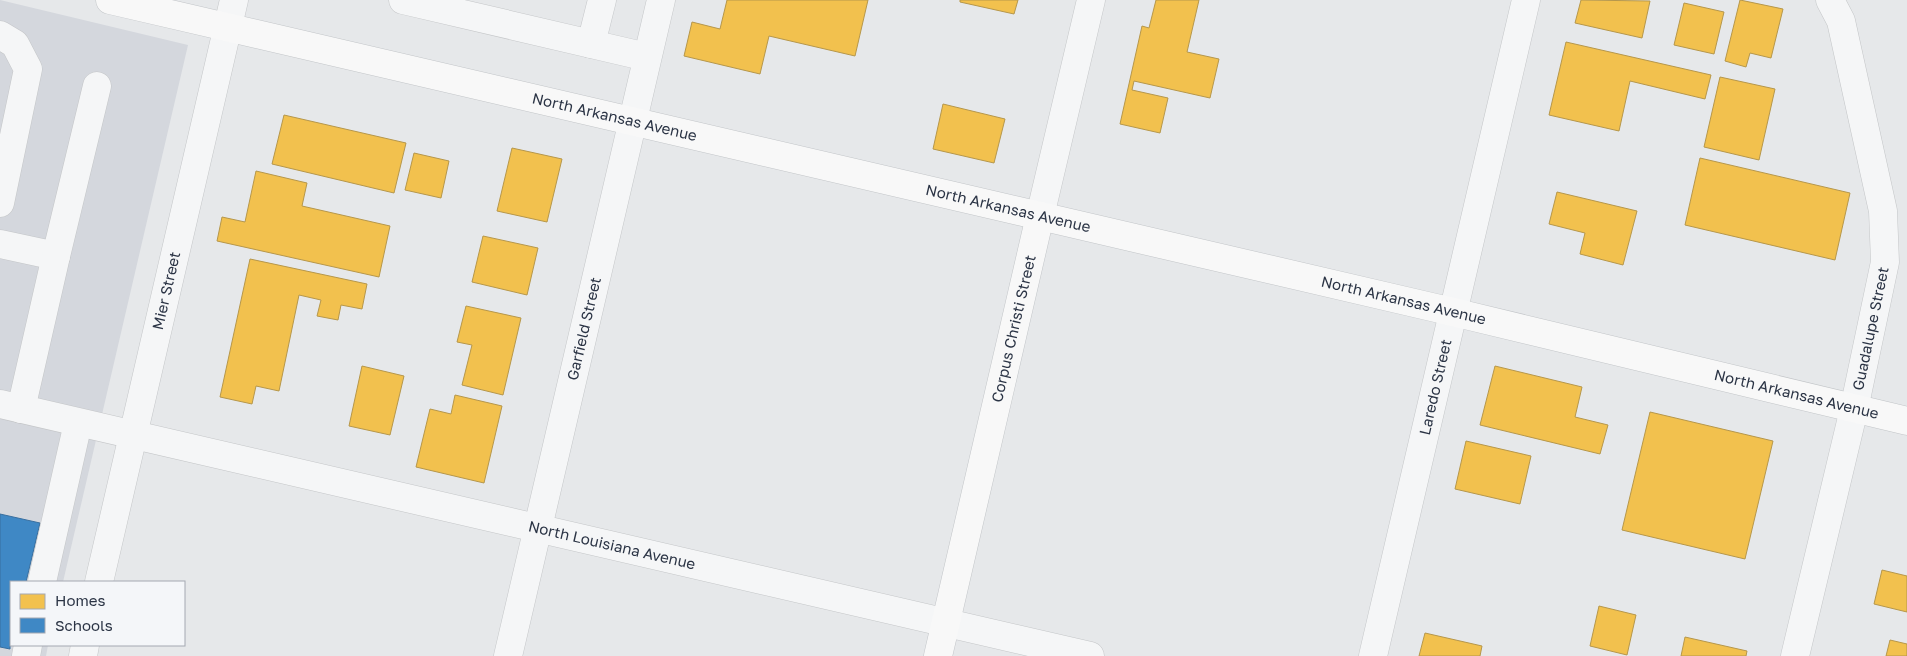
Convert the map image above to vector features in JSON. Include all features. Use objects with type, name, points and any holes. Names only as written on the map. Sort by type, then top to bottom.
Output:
[{"type":"main road","name":"North Arkansas Avenue","points":[[110,0],[1453,312],[1907,421]]},
{"type":"main road","name":"Corpus Christi Street","points":[[938,656],[1040,216]]},
{"type":"street","name":"Mier Street","points":[[99,581],[234,0]]},
{"type":"street","points":[[404,0],[647,56]]},
{"type":"street","points":[[591,44],[602,0]]},
{"type":"street","name":"Garfield Street","points":[[508,656],[661,0]]},
{"type":"street","name":"Corpus Christi Street","points":[[1040,216],[1090,0]]},
{"type":"street","name":"Laredo Street","points":[[1373,656],[1526,0]]},
{"type":"street","name":"Guadalupe Street","points":[[1795,656],[1854,409],[1885,262],[1883,211],[1841,21],[1830,0]]},
{"type":"street","points":[[0,35],[15,44],[28,69],[0,203]]},
{"type":"street","points":[[10,406],[56,256],[97,86]]},
{"type":"street","points":[[0,244],[56,256]]},
{"type":"street","name":"North Louisiana Avenue","points":[[10,406],[1090,656]]},
{"type":"street","points":[[42,581],[78,423]]},
{"type":"shaded area","points":[[0,0],[188,45],[63,581],[10,581],[10,646],[48,646],[46,656],[0,656]]},
{"type":"building: Homes","points":[[727,0],[868,0],[855,56],[769,36],[760,74],[684,56],[692,22],[720,29]]},
{"type":"building: Homes","points":[[960,0],[1018,0],[1014,14],[960,2]]},
{"type":"building: Homes","points":[[1156,0],[1199,0],[1187,52],[1219,59],[1210,98],[1134,81],[1132,90],[1168,98],[1160,133],[1120,124],[1142,26],[1149,28]]},
{"type":"building: Homes","points":[[1581,0],[1650,1],[1642,38],[1575,23]]},
{"type":"building: Homes","points":[[1740,0],[1783,9],[1771,58],[1750,53],[1746,67],[1725,61]]},
{"type":"building: Homes","points":[[1684,3],[1724,12],[1714,54],[1674,45]]},
{"type":"building: Homes","points":[[1566,42],[1711,75],[1705,99],[1630,81],[1619,131],[1549,115]]},
{"type":"building: Homes","points":[[1720,77],[1775,89],[1759,160],[1704,147]]},
{"type":"building: Homes","points":[[943,104],[1005,119],[994,163],[933,149]]},
{"type":"building: Homes","points":[[284,115],[406,143],[394,193],[272,164]]},
{"type":"building: Homes","points":[[512,148],[562,159],[547,222],[497,211]]},
{"type":"building: Homes","points":[[414,153],[449,161],[441,198],[405,190]]},
{"type":"building: Homes","points":[[1700,158],[1850,193],[1835,260],[1685,225]]},
{"type":"building: Homes","points":[[256,171],[307,183],[302,206],[390,226],[379,277],[217,241],[222,217],[245,222]]},
{"type":"building: Homes","points":[[1557,192],[1637,211],[1623,265],[1580,254],[1585,233],[1549,224]]},
{"type":"building: Homes","points":[[483,236],[538,248],[527,295],[472,282]]},
{"type":"building: Homes","points":[[250,259],[367,284],[362,309],[341,305],[338,320],[317,316],[321,300],[299,295],[279,391],[256,386],[252,404],[220,397]]},
{"type":"building: Homes","points":[[466,306],[521,318],[503,395],[462,385],[472,345],[457,342]]},
{"type":"building: Homes","points":[[362,366],[404,376],[390,435],[349,426]]},
{"type":"building: Homes","points":[[1495,366],[1582,387],[1575,417],[1608,425],[1600,454],[1480,425]]},
{"type":"building: Homes","points":[[455,395],[502,406],[484,483],[416,467],[430,409],[451,414]]},
{"type":"building: Homes","points":[[1650,412],[1773,441],[1745,559],[1622,530]]},
{"type":"building: Homes","points":[[1466,441],[1531,456],[1520,504],[1455,489]]},
{"type":"building: Homes","points":[[1882,570],[1907,576],[1907,612],[1874,604]]},
{"type":"building: Homes","points":[[1599,606],[1636,615],[1627,655],[1590,646]]},
{"type":"building: Homes","points":[[1425,633],[1482,646],[1480,656],[1419,656]]},
{"type":"building: Homes","points":[[1685,637],[1747,651],[1746,656],[1681,656]]},
{"type":"building: Homes","points":[[1890,640],[1907,644],[1907,656],[1886,656]]},
{"type":"building: Schools","points":[[0,514],[40,523],[26,581],[10,581],[10,649],[0,647]]}]
